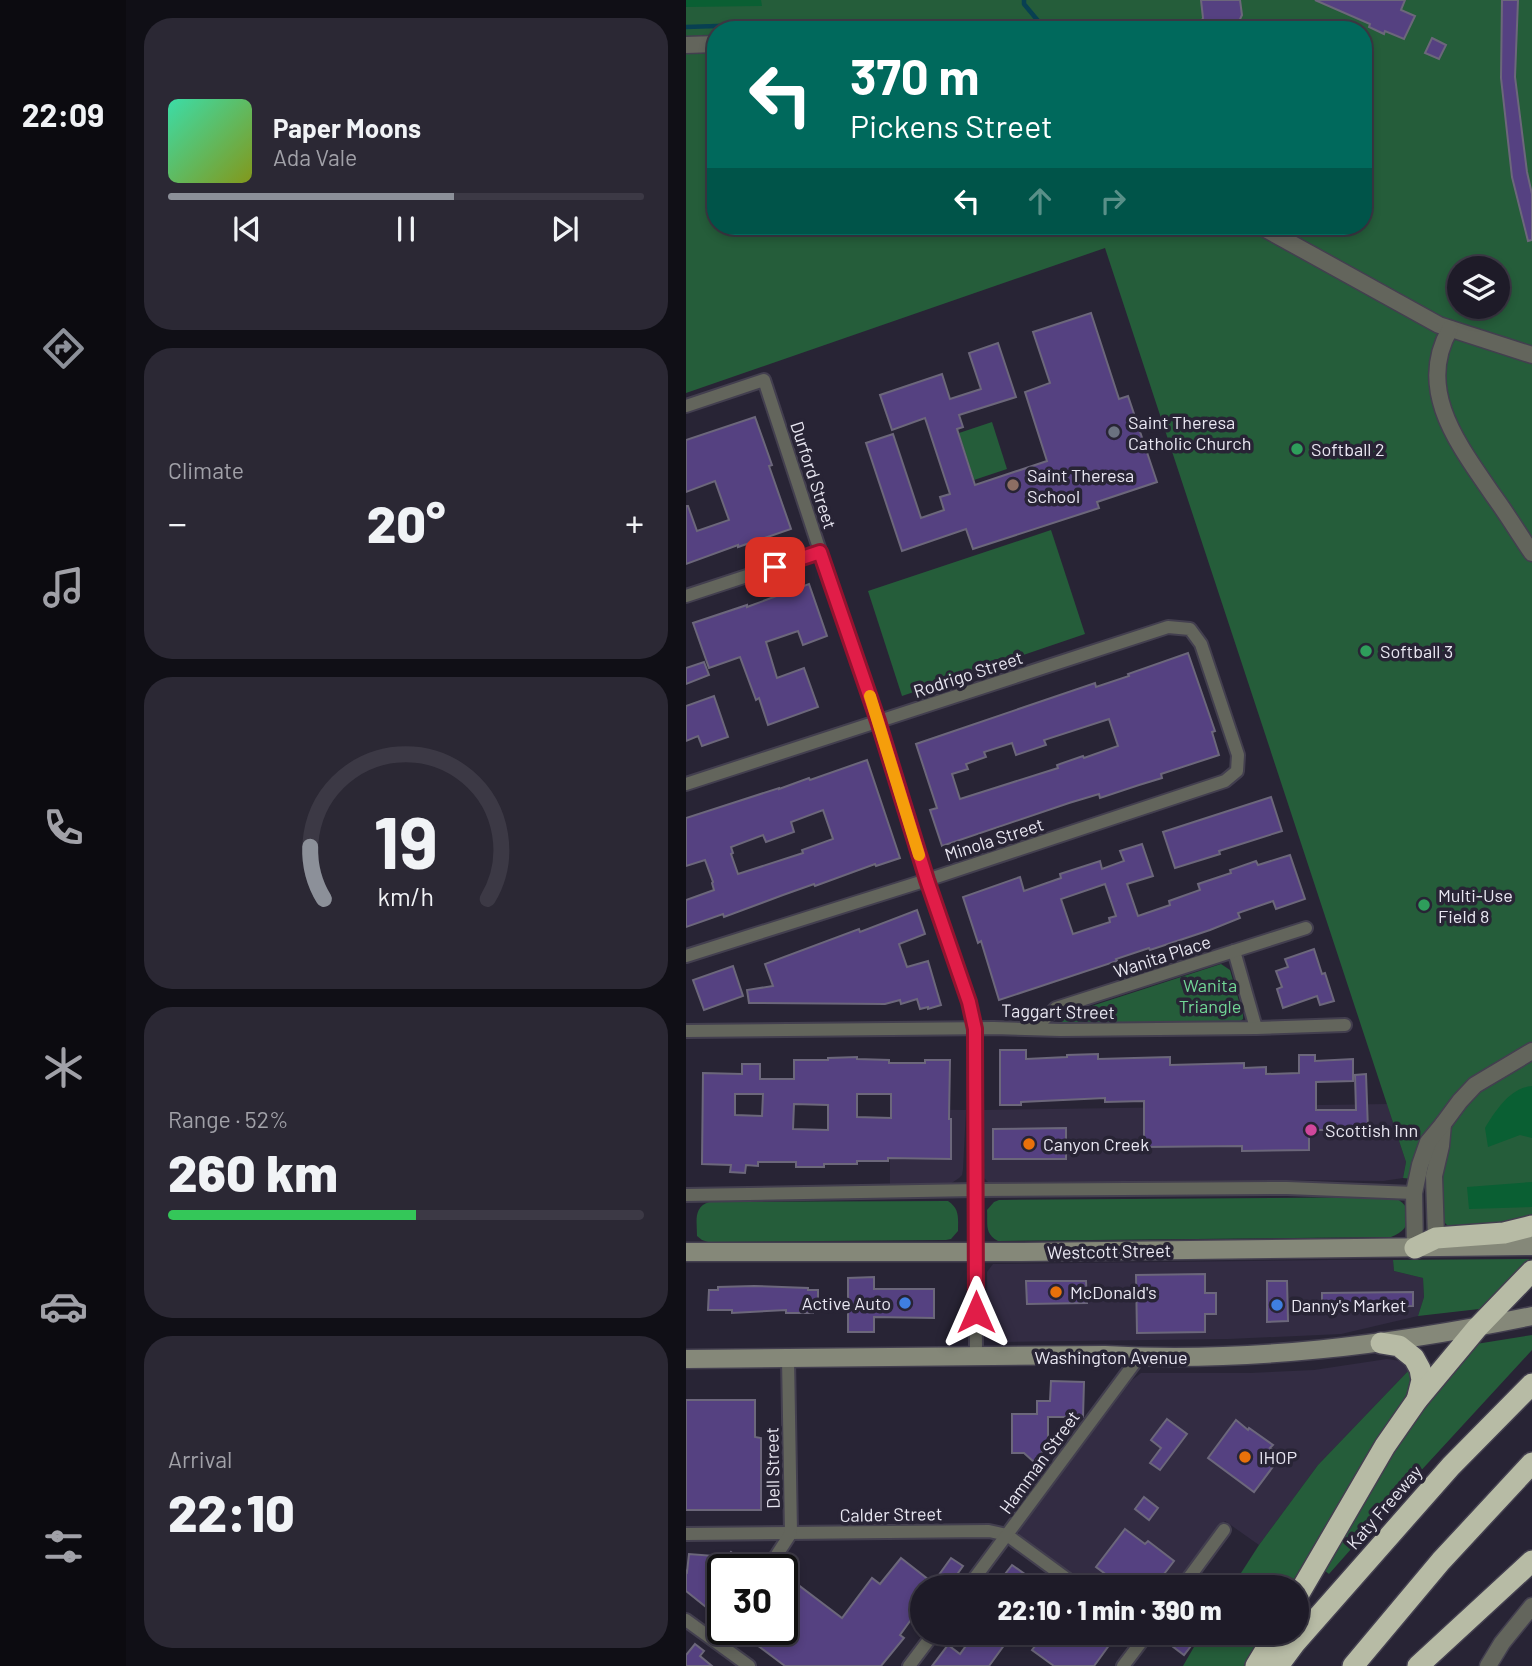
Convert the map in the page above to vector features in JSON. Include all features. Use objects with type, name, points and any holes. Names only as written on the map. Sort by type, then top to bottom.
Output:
[{"type":"highway","points":[[1415,1248],[1436,1238],[1504,1233],[1532,1226]]},
{"type":"highway","points":[[1309,1577],[1385,1446],[1417,1400],[1477,1328],[1532,1271]]},
{"type":"highway","points":[[1381,1343],[1399,1346],[1418,1365],[1422,1380],[1417,1400]]},
{"type":"highway","name":"Katy Freeway","points":[[1278,1666],[1295,1643],[1451,1466],[1532,1384]]},
{"type":"highway","points":[[1353,1666],[1441,1562],[1532,1463]]},
{"type":"highway","points":[[1418,1666],[1532,1561]]},
{"type":"highway","points":[[1256,1666],[1269,1645]]},
{"type":"main road","name":"Westcott Street","points":[[686,1252],[1532,1246]]},
{"type":"main road","name":"Washington Avenue","points":[[686,1359],[1105,1355],[1227,1357],[1297,1353],[1381,1343],[1477,1328],[1532,1316]]},
{"type":"street","points":[[686,45],[707,44]]},
{"type":"street","points":[[1276,235],[1438,325],[1532,355]]},
{"type":"street","points":[[1450,329],[1441,346],[1438,362],[1439,396],[1444,413],[1468,459],[1532,553]]},
{"type":"street","name":"Durford Street","points":[[686,406],[764,380],[969,1002],[975,1029],[976,1356]]},
{"type":"street","points":[[686,596],[820,552]]},
{"type":"street","name":"Rodrigo Street","points":[[686,783],[1168,627],[1191,629],[1201,644],[1219,698]]},
{"type":"street","name":"Minola Street","points":[[686,956],[927,880],[1225,781],[1237,771],[1238,755],[1219,698]]},
{"type":"street","name":"Wanita Place","points":[[1034,1029],[1056,1008],[1306,928]]},
{"type":"street","points":[[1234,951],[1256,1028]]},
{"type":"street","name":"Taggart Street","points":[[686,1031],[1256,1028],[1345,1025]]},
{"type":"street","points":[[1415,1248],[1414,1193],[1428,1142],[1475,1085],[1532,1051]]},
{"type":"street","points":[[1436,1238],[1434,1176],[1443,1124]]},
{"type":"street","points":[[686,1195],[1287,1188],[1414,1193]]},
{"type":"street","name":"Hamman Street","points":[[977,1575],[1139,1357]]},
{"type":"street","name":"Dell Street","points":[[777,1554],[791,1533],[788,1358]]},
{"type":"street","points":[[1191,1575],[1224,1530]]},
{"type":"street","name":"Calder Street","points":[[686,1534],[989,1531],[1007,1535],[1062,1575]]},
{"type":"street","points":[[1488,1666],[1502,1643],[1532,1606]]},
{"type":"street","points":[[686,1620],[707,1635]]},
{"type":"street","points":[[720,1645],[744,1665]]},
{"type":"street","points":[[909,1666],[925,1645]]},
{"type":"street","points":[[1123,1666],[1137,1645]]},
{"type":"shaded area","points":[[1387,1104],[1406,1162],[1403,1178],[1383,1181],[988,1182],[981,1171],[981,1110]]},
{"type":"shaded area","points":[[890,1109],[966,1110],[962,1175],[950,1184],[890,1185]]},
{"type":"shaded area","points":[[1393,1260],[1394,1271],[1423,1278],[1424,1297],[1418,1316],[1341,1334],[1228,1339],[997,1342],[988,1335],[987,1272],[993,1264]]},
{"type":"shaded area","points":[[1387,1359],[1401,1361],[1411,1368],[1318,1465],[1259,1545],[1225,1521],[1185,1575],[1072,1575],[1019,1535],[1019,1529],[1132,1380],[1141,1373],[1314,1370]]},
{"type":"green space","points":[[686,0],[1532,0],[1532,1222],[1451,1229],[1443,1221],[1442,1182],[1403,1178],[1406,1162],[1105,248],[686,393]]},
{"type":"green space","points":[[686,0],[761,0],[762,6],[686,7]]},
{"type":"green space","points":[[992,422],[1007,469],[974,480],[959,433]]},
{"type":"green space","points":[[1051,530],[1085,634],[902,696],[868,591]]},
{"type":"green space","name":"Wanita Triangle","points":[[1221,964],[1230,970],[1243,1015],[1240,1021],[1064,1023],[1060,1020],[1067,1014]]},
{"type":"green space","points":[[1532,1086],[1532,1138],[1520,1135],[1488,1147],[1485,1128],[1494,1114],[1510,1095]]},
{"type":"green space","points":[[1532,1182],[1532,1207],[1469,1209],[1467,1187]]},
{"type":"green space","points":[[1392,1197],[1405,1206],[1409,1217],[1404,1229],[1391,1237],[998,1241],[991,1235],[987,1224],[987,1210],[999,1200]]},
{"type":"green space","points":[[948,1201],[956,1211],[958,1231],[951,1239],[946,1240],[708,1242],[697,1236],[698,1211],[709,1202]]},
{"type":"green space","points":[[1529,1259],[1531,1263],[1488,1308],[1418,1316],[1424,1297],[1423,1278],[1394,1271],[1393,1260]]},
{"type":"green space","points":[[1532,1335],[1532,1350],[1329,1574],[1320,1567],[1414,1417],[1476,1344]]},
{"type":"green space","points":[[1411,1368],[1414,1387],[1302,1575],[1240,1575],[1259,1545],[1318,1465]]},
{"type":"green space","points":[[1195,1645],[1259,1645],[1245,1666],[1183,1666]]},
{"type":"building","points":[[1201,0],[1240,0],[1242,15],[1239,21],[1202,21]]},
{"type":"building","points":[[1315,0],[1405,0],[1401,10],[1415,16],[1404,39],[1372,28],[1372,21],[1363,21]]},
{"type":"building","points":[[1502,0],[1518,0],[1515,77],[1532,194],[1532,240],[1528,241],[1512,177],[1501,78]]},
{"type":"building","points":[[1432,38],[1446,45],[1439,59],[1425,53]]},
{"type":"building","name":"Saint Theresa Catholic Church","points":[[1091,313],[1119,399],[1128,396],[1157,482],[1097,502],[1099,508],[973,549],[966,529],[902,551],[866,443],[893,434],[921,518],[944,510],[940,497],[950,494],[925,418],[892,430],[880,395],[942,374],[950,399],[981,389],[969,353],[998,343],[1016,397],[959,415],[963,427],[957,429],[975,485],[1047,461],[1025,392],[1050,383],[1033,332]]},
{"type":"building","points":[[755,417],[791,529],[686,564],[686,506],[697,531],[729,520],[715,481],[686,492],[686,440]]},
{"type":"building","points":[[809,584],[827,636],[803,645],[798,631],[766,642],[777,678],[804,668],[818,707],[768,725],[740,657],[709,668],[693,623]]},
{"type":"building","points":[[1188,653],[1215,731],[1212,732],[1219,755],[1161,774],[1162,778],[1100,798],[1099,794],[1069,803],[942,846],[930,810],[937,808],[916,744],[1095,683],[1096,687],[1129,676],[1128,674]],"holes":[[[1109,719],[1118,746],[960,799],[952,774],[968,769],[966,764],[986,757],[984,752],[1012,743],[1016,755],[1046,745],[1044,740]]]},
{"type":"building","points":[[704,662],[709,675],[686,684],[686,668]]},
{"type":"building","points":[[714,696],[728,737],[702,746],[698,736],[686,741],[686,706]]},
{"type":"building","points":[[867,760],[900,858],[876,866],[875,864],[815,886],[814,884],[724,917],[723,914],[686,927],[686,900],[714,890],[705,860],[686,866],[686,818],[809,778],[810,780]],"holes":[[[823,810],[833,839],[802,850],[803,853],[738,874],[731,854],[731,847],[763,835],[766,842],[794,832],[791,822]]]},
{"type":"building","points":[[1271,797],[1282,831],[1175,868],[1163,832]]},
{"type":"building","points":[[1142,844],[1153,876],[1127,884],[1138,916],[1170,905],[1169,901],[1200,890],[1198,884],[1231,873],[1230,870],[1256,861],[1258,865],[1290,855],[1305,899],[1276,909],[1273,901],[1238,913],[1240,918],[1210,930],[1150,950],[1149,948],[999,1000],[981,941],[978,943],[963,897],[1020,877],[1024,891],[1061,878],[1060,874],[1100,861],[1102,869],[1124,861],[1120,851]],"holes":[[[1105,884],[1116,916],[1109,918],[1110,922],[1073,934],[1061,899]]]},
{"type":"building","points":[[917,910],[925,934],[899,944],[907,967],[928,961],[941,1005],[920,1009],[917,999],[901,1004],[900,1000],[885,1004],[749,1003],[747,990],[773,986],[765,964]]},
{"type":"building","points":[[1314,949],[1334,1001],[1320,1005],[1317,996],[1283,1008],[1277,989],[1282,987],[1276,971],[1288,967],[1285,959]]},
{"type":"building","points":[[733,966],[743,996],[704,1010],[693,980]]},
{"type":"building","points":[[1000,1050],[1026,1050],[1026,1059],[1098,1054],[1098,1059],[1170,1057],[1170,1065],[1244,1063],[1244,1068],[1266,1067],[1266,1074],[1299,1073],[1299,1055],[1315,1055],[1315,1061],[1353,1059],[1353,1081],[1316,1082],[1316,1110],[1356,1110],[1355,1075],[1366,1074],[1368,1130],[1309,1130],[1309,1150],[1242,1151],[1242,1146],[1144,1147],[1144,1101],[1105,1102],[1105,1098],[1000,1105]]},
{"type":"building","points":[[857,1057],[889,1060],[889,1063],[950,1060],[951,1159],[888,1158],[888,1161],[857,1161],[857,1164],[824,1164],[824,1167],[796,1167],[796,1162],[758,1162],[758,1166],[746,1165],[745,1173],[730,1172],[731,1165],[702,1164],[703,1073],[742,1074],[742,1064],[760,1064],[760,1079],[794,1079],[794,1060]],"holes":[[[735,1094],[763,1094],[762,1116],[735,1115]],[[857,1094],[891,1094],[891,1118],[857,1117]],[[794,1104],[828,1105],[828,1130],[793,1129]]]},
{"type":"building","name":"Canyon Creek","points":[[1066,1128],[1066,1159],[993,1159],[993,1129]]},
{"type":"building","points":[[1205,1274],[1205,1293],[1216,1293],[1216,1314],[1205,1314],[1205,1332],[1137,1333],[1136,1275]]},
{"type":"building","points":[[874,1277],[874,1289],[934,1289],[934,1318],[874,1317],[874,1332],[848,1332],[848,1278]]},
{"type":"building","name":"McDonald's","points":[[1026,1281],[1086,1281],[1087,1303],[1027,1304]]},
{"type":"building","name":"Danny's Market","points":[[1267,1281],[1287,1281],[1288,1321],[1267,1322]]},
{"type":"building","points":[[718,1287],[818,1290],[818,1310],[813,1310],[813,1313],[786,1313],[786,1310],[732,1313],[732,1310],[708,1310],[709,1290],[718,1290]]},
{"type":"building","points":[[1413,1292],[1413,1306],[1322,1307],[1322,1293]]},
{"type":"building","points":[[1051,1381],[1084,1382],[1083,1417],[1048,1417],[1048,1445],[1034,1462],[1024,1453],[1012,1453],[1012,1414],[1037,1414],[1037,1401],[1050,1401]]},
{"type":"building","points":[[686,1400],[755,1400],[755,1437],[761,1438],[761,1510],[686,1510]]},
{"type":"building","points":[[1167,1419],[1187,1434],[1160,1470],[1150,1463],[1161,1448],[1151,1440]]},
{"type":"building","name":"IHOP","points":[[1236,1420],[1273,1445],[1270,1448],[1281,1456],[1254,1492],[1208,1458]]},
{"type":"building","points":[[1144,1497],[1158,1508],[1149,1520],[1135,1509]]},
{"type":"building","points":[[1125,1529],[1145,1544],[1148,1541],[1174,1561],[1163,1575],[1107,1575],[1096,1567]]},
{"type":"building","points":[[689,1554],[707,1555],[707,1608],[686,1591]]},
{"type":"building","points":[[901,1558],[923,1575],[910,1575],[910,1621],[900,1635],[904,1638],[881,1666],[785,1666],[757,1645],[798,1645],[798,1585],[842,1618],[872,1578],[880,1584]]},
{"type":"building","points":[[951,1558],[963,1566],[957,1575],[939,1575]]},
{"type":"building","points":[[1012,1565],[1026,1575],[1004,1575]]},
{"type":"building","points":[[695,1644],[704,1651],[700,1656],[712,1666],[686,1666],[686,1655]]},
{"type":"building","points":[[948,1645],[960,1654],[966,1645],[1004,1645],[989,1666],[932,1666]]},
{"type":"building","points":[[1036,1645],[1109,1645],[1094,1666],[1054,1666],[1032,1650]]},
{"type":"building","points":[[1171,1645],[1192,1645],[1184,1655]]},
{"type":"waterway","points":[[1024,0],[1024,4],[1038,21]]},
{"type":"waterway","points":[[686,27],[707,26]]},
{"type":"slow traffic","points":[[870,696],[919,855]]},
{"type":"place","name":"Saint Theresa Catholic Church","points":[[1114,432]]},
{"type":"place","name":"Softball 2","points":[[1297,449]]},
{"type":"place","name":"Saint Theresa School","points":[[1013,485]]},
{"type":"place","name":"Softball 3","points":[[1366,651]]},
{"type":"place","name":"Multi-Use Field 8","points":[[1424,905]]},
{"type":"place","name":"Scottish Inn","points":[[1311,1130]]},
{"type":"place","name":"Canyon Creek","points":[[1029,1144]]},
{"type":"place","name":"McDonald's","points":[[1056,1292]]},
{"type":"place","name":"Active Auto","points":[[905,1303]]},
{"type":"place","name":"Danny's Market","points":[[1277,1305]]},
{"type":"place","name":"IHOP","points":[[1245,1457]]},
{"type":"route","points":[[775,567],[820,552],[969,1002],[975,1029],[976,1312]]}]
